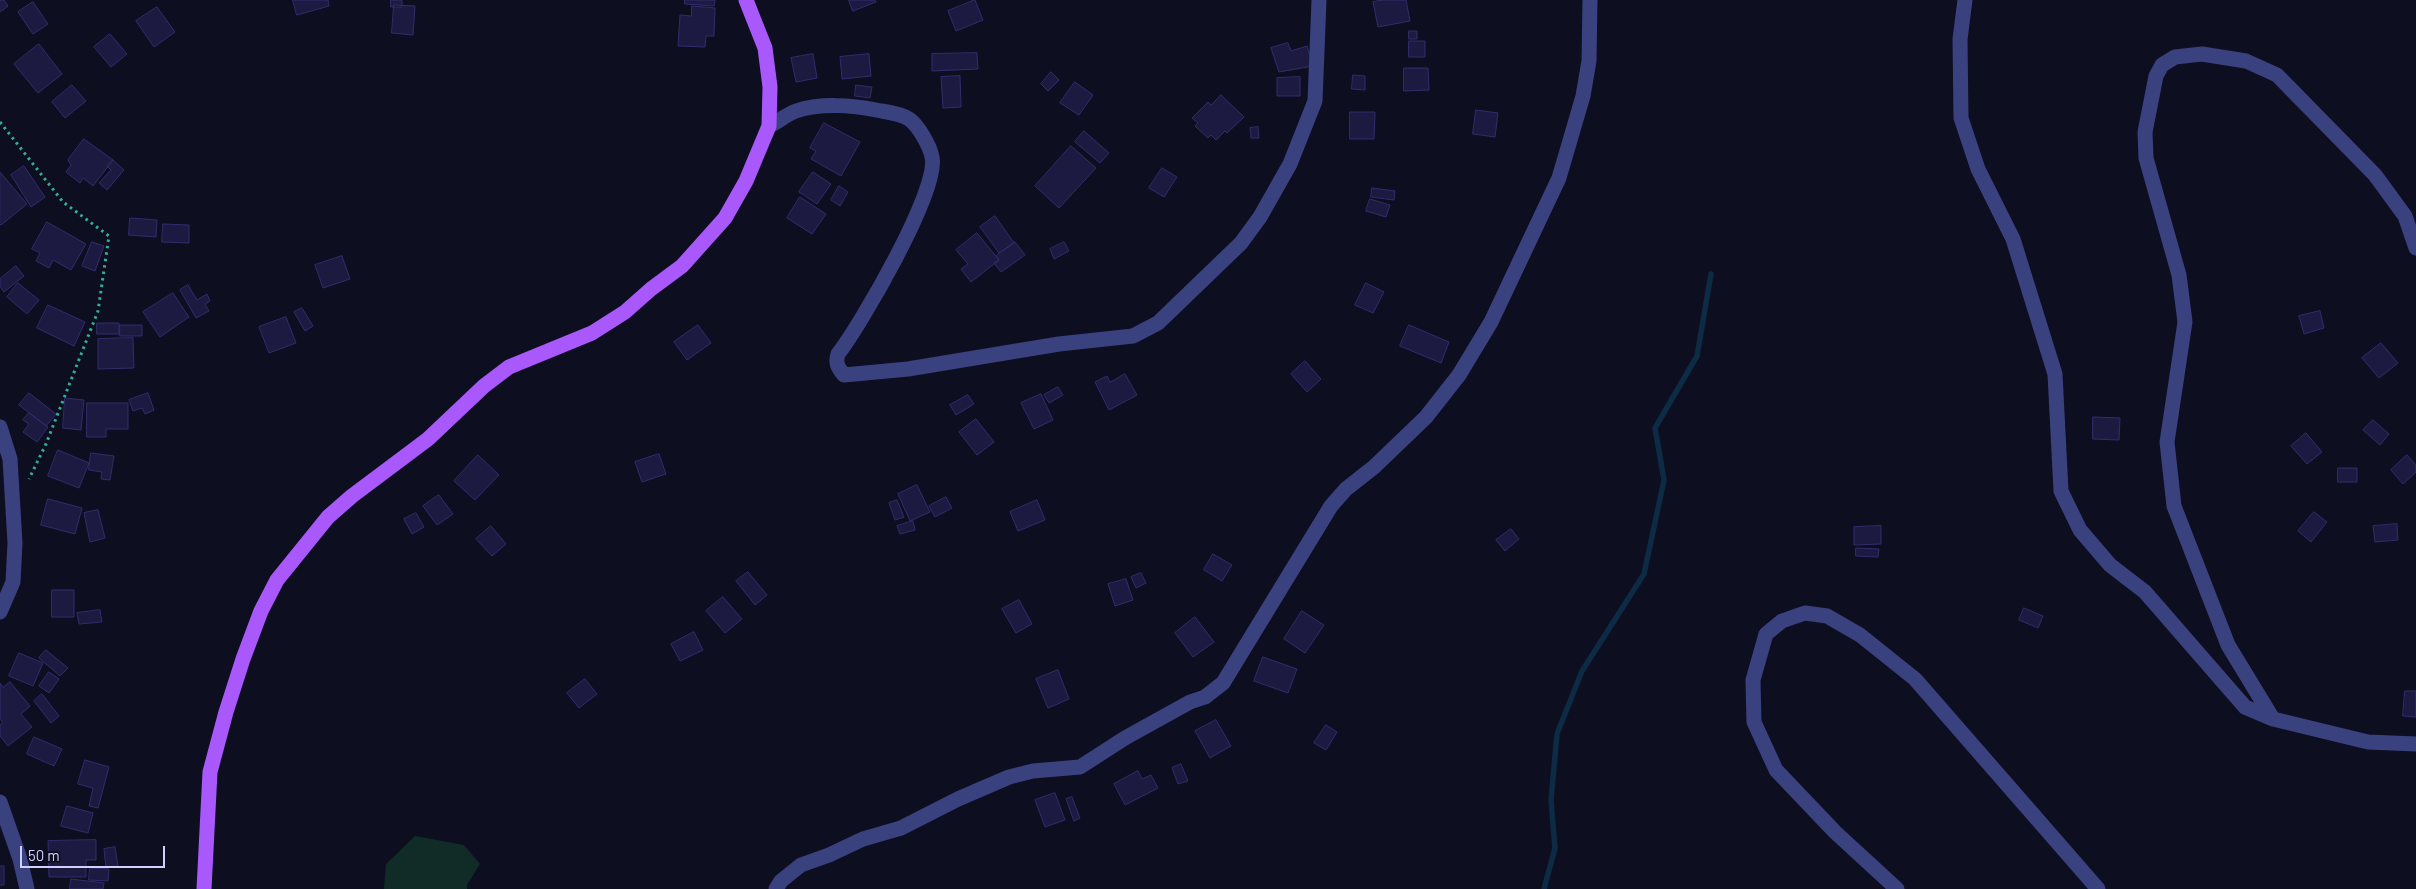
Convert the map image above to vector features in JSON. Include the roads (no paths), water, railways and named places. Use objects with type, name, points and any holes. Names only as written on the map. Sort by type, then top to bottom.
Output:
[{"type":"main road","points":[[204,889],[210,772],[243,659],[262,611],[277,580],[328,517],[352,496],[428,439],[484,386],[509,367],[600,328],[625,312],[651,289],[682,266],[725,218],[746,181],[769,126],[770,87],[765,48],[746,0]]},
{"type":"street","points":[[769,126],[795,111],[815,108],[871,109],[909,119],[919,131],[932,157],[933,168],[926,196],[912,222],[893,267],[838,354],[836,360],[838,367],[844,375],[908,369],[1051,345],[1133,336],[1158,323],[1241,244],[1260,217],[1277,187],[1297,147],[1315,101],[1319,0]]},
{"type":"street","points":[[776,889],[781,881],[801,865],[829,855],[863,839],[901,828],[958,799],[1009,777],[1033,771],[1080,767],[1125,738],[1190,702],[1205,697],[1223,682],[1331,506],[1346,489],[1374,467],[1426,417],[1459,375],[1491,322],[1559,178],[1582,96],[1589,61],[1590,0]]},
{"type":"street","points":[[1965,0],[1960,38],[1961,118],[1978,169],[2013,239],[2055,374],[2061,491],[2080,530],[2110,565],[2145,592],[2245,706],[2273,719],[2368,742],[2416,744]]},
{"type":"street","points":[[2273,719],[2228,645],[2174,506],[2167,442],[2185,322],[2179,275],[2146,158],[2145,132],[2156,76],[2162,65],[2175,57],[2202,54],[2246,61],[2277,76],[2375,175],[2405,216],[2416,248]]},
{"type":"street","points":[[0,427],[10,459],[15,543],[13,582],[0,612]]},
{"type":"street","points":[[1897,889],[1835,832],[1776,770],[1754,722],[1753,680],[1766,634],[1782,621],[1805,613],[1828,616],[1860,635],[1915,679],[2098,889]]},
{"type":"street","points":[[0,802],[27,889]]},
{"type":"waterway","points":[[1544,889],[1555,848],[1551,800],[1557,734],[1582,671],[1644,574],[1664,480],[1655,428],[1697,356],[1711,274]]}]
